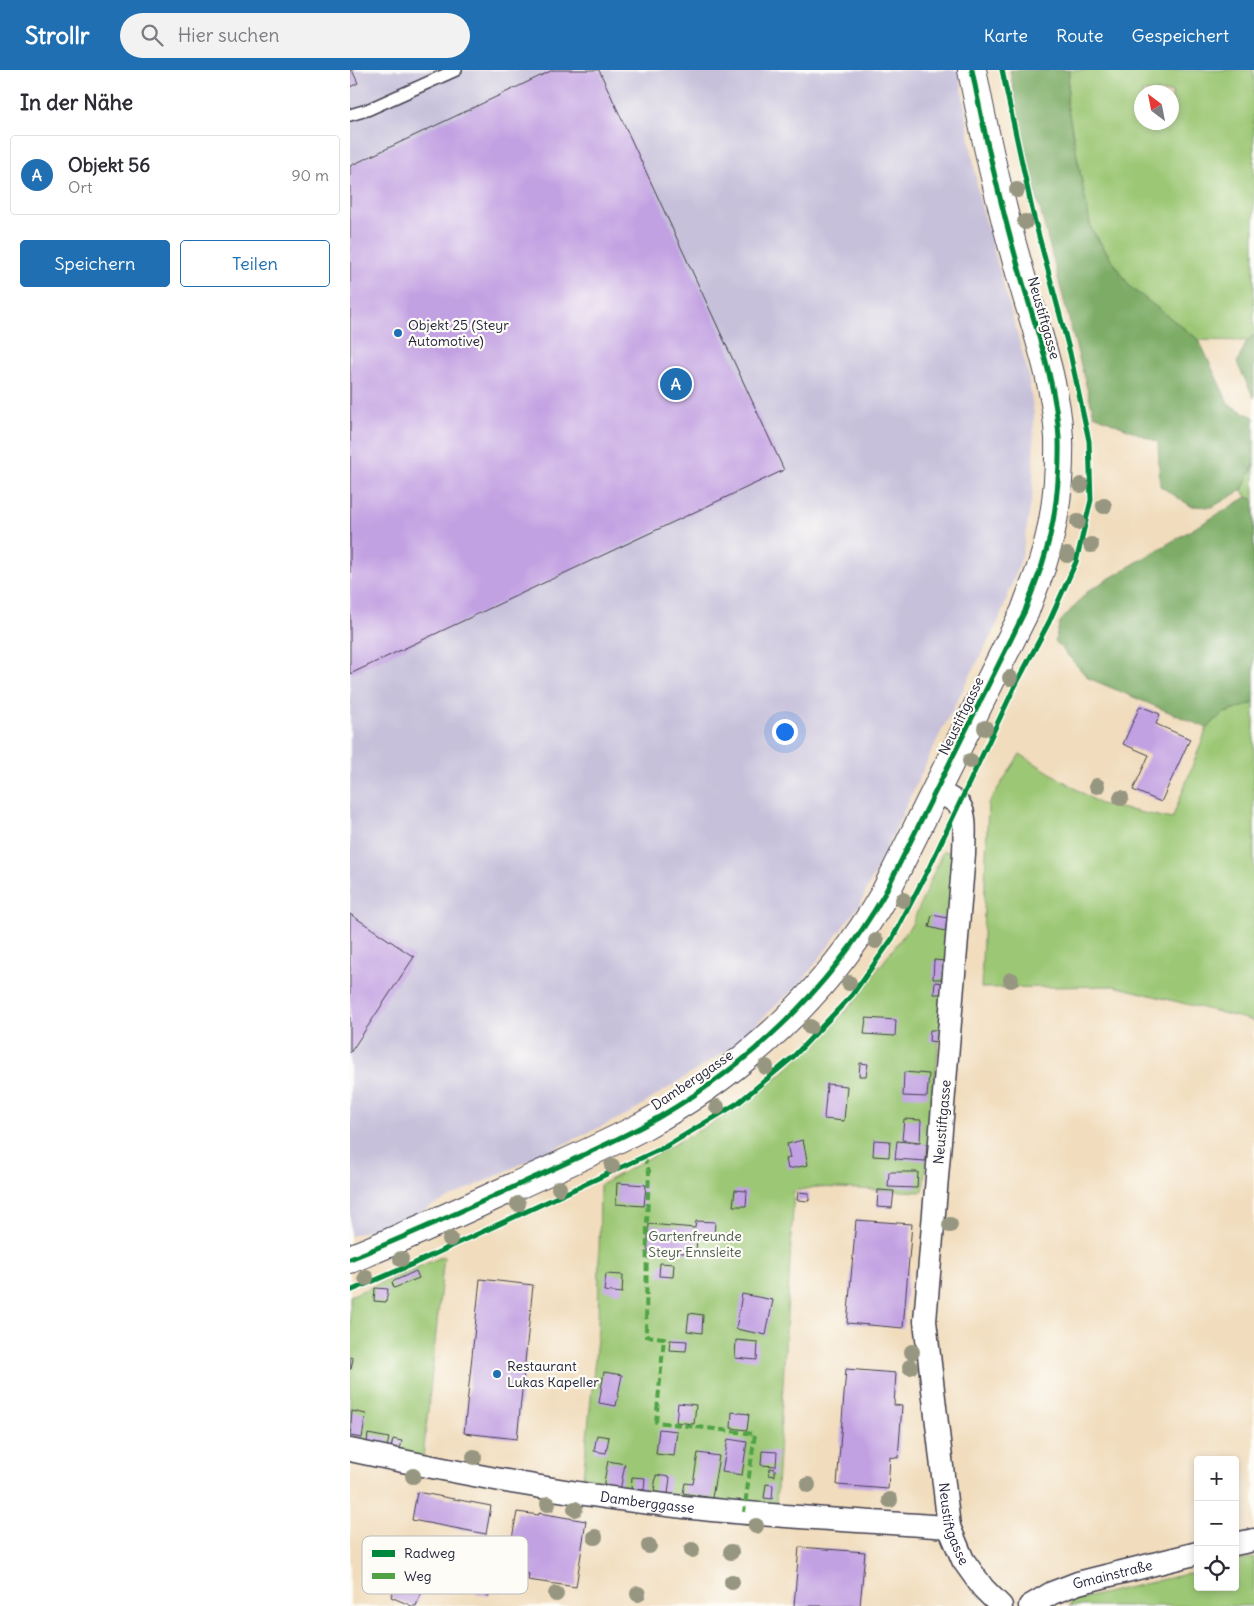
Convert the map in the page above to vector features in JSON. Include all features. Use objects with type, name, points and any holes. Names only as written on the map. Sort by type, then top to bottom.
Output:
[{"type":"street","name":"Neustiftgasse","points":[[972,70],[994,175],[1048,370],[1059,438],[1057,491],[1051,530],[1042,565],[1025,611],[936,791],[952,799],[961,808],[964,826],[964,864],[924,1321],[949,1526],[963,1560],[983,1588],[1001,1606]]},
{"type":"street","name":"Damberggasse","points":[[350,1259],[409,1235],[642,1126],[720,1078],[756,1050],[790,1018],[843,958],[885,893],[936,791]]},
{"type":"street","name":"Damberggasse","points":[[350,1450],[508,1482],[611,1498],[744,1512],[949,1526]]},
{"type":"street","points":[[1239,1543],[1254,1540]]},
{"type":"street","name":"Gmainstraße","points":[[1030,1606],[1052,1593],[1078,1583],[1194,1554]]},
{"type":"lane","points":[[350,115],[456,70]]},
{"type":"shaded area","points":[[350,70],[959,70],[979,198],[1027,369],[1034,414],[1033,491],[1022,556],[999,620],[939,736],[860,904],[803,980],[732,1047],[628,1114],[402,1220],[350,1236]]},
{"type":"green space","points":[[1010,70],[1069,70],[1067,104],[1091,229],[1130,287],[1199,340],[1229,405],[1254,417],[1254,465],[1242,490],[1212,507],[1191,506],[1160,486],[1158,442],[1094,415],[1024,148]]},
{"type":"green space","points":[[1069,70],[1254,70],[1254,335],[1247,341],[1199,340],[1130,287],[1091,228],[1067,104]]},
{"type":"green space","points":[[1254,335],[1254,398],[1237,363],[1247,341]]},
{"type":"green space","points":[[1254,465],[1254,500],[1247,497],[1242,490]]},
{"type":"green space","points":[[1247,497],[1254,500],[1254,703],[1222,714],[1207,728],[1088,678],[1055,641],[1060,622],[1088,591]]},
{"type":"green space","points":[[1254,703],[1254,1021],[1114,986],[981,988],[988,804],[1020,754],[1100,804],[1172,819],[1207,728],[1222,714]]},
{"type":"green space","name":"Gartenfreunde Steyr Ennsleite","points":[[943,851],[959,853],[923,1192],[816,1187],[794,1191],[776,1506],[582,1488],[598,1328],[600,1185],[724,1117],[782,1073],[848,1009],[912,924]]},
{"type":"green space","points":[[444,1256],[423,1458],[350,1443],[350,1296]]},
{"type":"green space","points":[[1254,1557],[1254,1606],[1069,1606],[1072,1601],[1194,1572],[1194,1591],[1239,1591],[1239,1561]]},
{"type":"building","points":[[350,70],[352,70],[358,83],[350,87]]},
{"type":"building","points":[[553,70],[599,70],[784,470],[350,674],[350,166]]},
{"type":"building","points":[[1140,706],[1160,714],[1156,724],[1190,739],[1161,802],[1133,790],[1149,755],[1123,744]]},
{"type":"building","points":[[350,914],[414,957],[350,1053]]},
{"type":"building","points":[[932,915],[948,918],[945,931],[929,927]]},
{"type":"building","points":[[934,960],[945,961],[943,979],[933,979]]},
{"type":"building","points":[[935,982],[944,983],[942,994],[934,994]]},
{"type":"building","points":[[866,1018],[896,1020],[895,1036],[864,1034]]},
{"type":"building","points":[[930,1030],[940,1030],[938,1042],[929,1041]]},
{"type":"building","points":[[860,1063],[868,1064],[866,1076],[859,1076]]},
{"type":"building","points":[[904,1072],[929,1074],[927,1097],[903,1096]]},
{"type":"building","points":[[827,1084],[847,1086],[844,1121],[824,1119]]},
{"type":"building","points":[[904,1119],[921,1120],[920,1142],[902,1140]]},
{"type":"building","points":[[803,1140],[808,1165],[788,1169],[786,1159],[790,1158],[787,1144]]},
{"type":"building","points":[[874,1140],[890,1141],[889,1157],[873,1156]]},
{"type":"building","points":[[897,1141],[927,1144],[926,1161],[895,1159]]},
{"type":"building","points":[[889,1172],[918,1172],[917,1188],[888,1187]]},
{"type":"building","points":[[617,1183],[646,1185],[644,1206],[616,1204]]},
{"type":"building","points":[[735,1190],[747,1191],[746,1206],[733,1206]]},
{"type":"building","points":[[878,1190],[894,1191],[892,1208],[877,1207]]},
{"type":"building","points":[[798,1192],[809,1193],[809,1201],[797,1200]]},
{"type":"building","points":[[856,1220],[912,1224],[903,1328],[847,1323]]},
{"type":"building","points":[[696,1221],[715,1222],[714,1237],[697,1235],[696,1254],[647,1250],[649,1224],[695,1228]]},
{"type":"building","points":[[660,1263],[674,1264],[673,1277],[659,1276]]},
{"type":"building","points":[[416,1271],[419,1278],[394,1288],[392,1282]]},
{"type":"building","points":[[606,1274],[623,1275],[622,1293],[604,1291]]},
{"type":"building","points":[[480,1279],[533,1285],[517,1439],[464,1433]]},
{"type":"building","points":[[375,1288],[388,1289],[386,1302],[374,1301]]},
{"type":"building","points":[[742,1294],[773,1300],[766,1335],[736,1329]]},
{"type":"building","points":[[689,1313],[703,1315],[702,1333],[687,1331]]},
{"type":"building","points":[[670,1340],[687,1341],[686,1351],[669,1350]]},
{"type":"building","points":[[736,1340],[758,1342],[757,1360],[735,1358]]},
{"type":"building","points":[[350,1357],[353,1358],[351,1369],[350,1369]]},
{"type":"building","points":[[846,1369],[896,1373],[894,1405],[902,1406],[898,1458],[890,1457],[888,1489],[837,1485]]},
{"type":"building","points":[[604,1372],[622,1375],[616,1406],[599,1403]]},
{"type":"building","points":[[678,1403],[696,1405],[694,1424],[676,1422]]},
{"type":"building","points":[[352,1411],[366,1414],[362,1438],[350,1436]]},
{"type":"building","points":[[732,1412],[749,1414],[747,1430],[731,1428]]},
{"type":"building","points":[[659,1429],[677,1431],[674,1456],[656,1454]]},
{"type":"building","points":[[368,1434],[389,1438],[387,1447],[367,1443]]},
{"type":"building","points":[[597,1435],[609,1437],[606,1453],[594,1451]]},
{"type":"building","points":[[393,1439],[402,1441],[400,1449],[391,1448]]},
{"type":"building","points":[[728,1439],[747,1442],[742,1475],[722,1472]]},
{"type":"building","points":[[762,1451],[777,1452],[776,1466],[761,1465]]},
{"type":"building","points":[[698,1453],[719,1456],[712,1498],[683,1493],[685,1483],[693,1484]]},
{"type":"building","points":[[608,1461],[625,1464],[620,1491],[603,1487]]},
{"type":"building","points":[[770,1468],[775,1469],[775,1476],[769,1475]]},
{"type":"building","points":[[656,1475],[670,1477],[668,1494],[654,1492]]},
{"type":"building","points":[[632,1477],[645,1478],[644,1490],[631,1489]]},
{"type":"building","points":[[766,1484],[773,1485],[772,1499],[764,1498]]},
{"type":"building","points":[[417,1492],[491,1506],[486,1534],[412,1520]]},
{"type":"building","points":[[517,1512],[539,1515],[539,1513],[586,1521],[576,1587],[528,1580],[528,1536],[512,1536]]},
{"type":"building","points":[[799,1547],[865,1552],[860,1606],[794,1606]]},
{"type":"building","points":[[392,1594],[421,1594],[416,1606],[391,1597]]},
{"type":"marked path","points":[[644,1156],[649,1171],[646,1336],[664,1338],[656,1422],[755,1434],[744,1512]]},
{"type":"cycle path","points":[[350,1259],[442,1220],[616,1140],[680,1104],[749,1054],[810,996],[862,929],[885,893],[1025,611],[1047,550],[1059,470],[1059,438],[1054,395],[1044,352],[999,195],[972,70]]},
{"type":"cycle path","points":[[350,1291],[413,1264],[665,1147],[738,1103],[793,1057],[852,995],[892,939],[928,870],[1014,688],[1049,622],[1076,562],[1091,500],[1089,441],[1070,353],[1033,214],[1002,70]]},
{"type":"place","name":"Objekt 25 (Steyr Automotive)","points":[[398,333]]},
{"type":"place","name":"Objekt 56","points":[[676,384]]},
{"type":"place","name":"Restaurant Lukas Kapeller","points":[[497,1374]]}]
